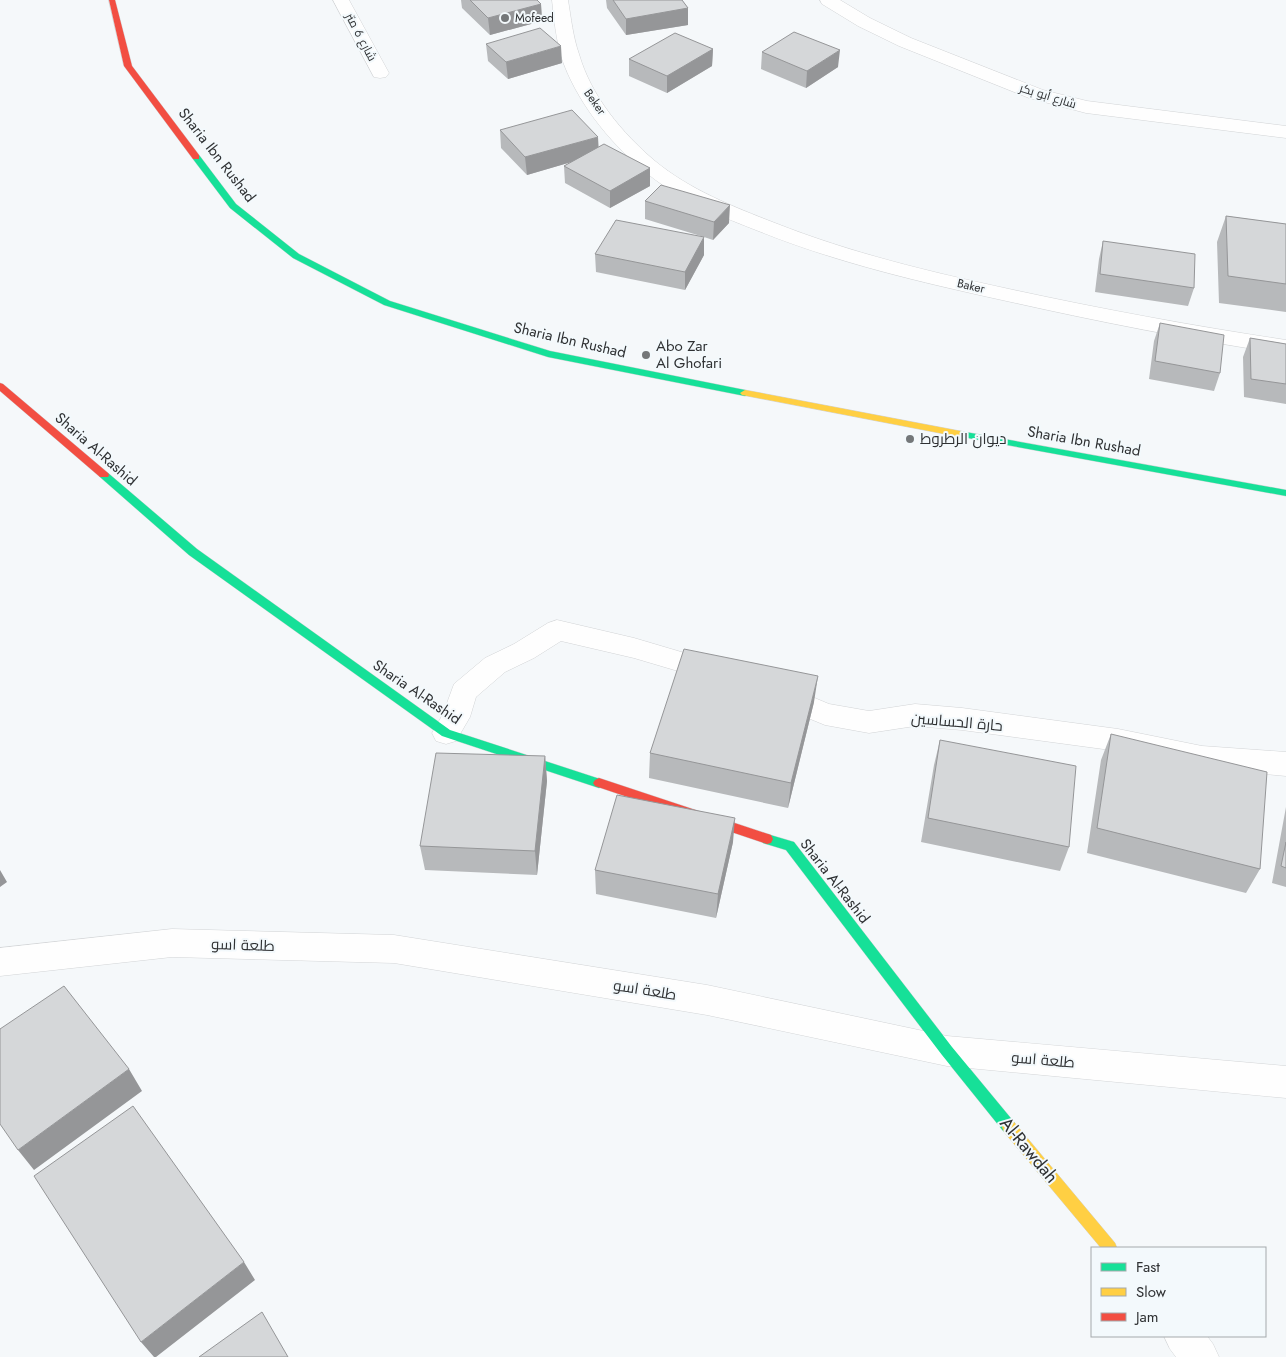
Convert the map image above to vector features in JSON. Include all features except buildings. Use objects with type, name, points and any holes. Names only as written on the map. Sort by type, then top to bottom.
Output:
[{"type":"street","name":"Sharia Ibn Rushad","points":[[112,0],[128,66],[234,206],[296,256],[387,303],[548,354],[865,416],[1286,493]]},
{"type":"street","name":"شارع 6 متر","points":[[341,0],[380,73]]},
{"type":"street","name":"Baker","points":[[560,0],[570,58],[586,90],[616,132],[647,164],[669,181],[715,206],[811,243],[907,272],[1038,302],[1221,338],[1286,347]]},
{"type":"street","name":"شارع أبو بكر","points":[[828,0],[864,22],[905,42],[1036,94],[1086,107],[1286,132]]},
{"type":"street","name":"Sharia Al-Rashid","points":[[0,386],[193,552],[446,733],[790,846],[947,1052]]},
{"type":"street","name":"حارة الحساسين","points":[[446,733],[456,717],[464,692],[495,665],[524,651],[557,630],[634,648],[745,680],[824,714],[869,722],[915,715],[962,719],[1118,740],[1202,757],[1286,764]]},
{"type":"street","name":"طلعة اسو","points":[[0,962],[172,943],[394,948],[707,1000],[947,1052],[1286,1082]]},
{"type":"street","name":"Al-Rawdah","points":[[947,1052],[1109,1247]]},
{"type":"street","points":[[1184,1337],[1200,1357]]},
{"type":"traffic: fast","points":[[196,157],[233,206],[296,256],[387,303],[548,354],[745,393]]},
{"type":"traffic: fast","points":[[960,434],[1286,493]]},
{"type":"traffic: fast","points":[[104,475],[193,552],[446,733],[599,783]]},
{"type":"traffic: fast","points":[[767,839],[790,846],[947,1051],[1009,1127]]},
{"type":"traffic: slow","points":[[745,393],[960,434]]},
{"type":"traffic: slow","points":[[1009,1127],[1109,1247]]},
{"type":"traffic: jam","points":[[112,0],[128,66],[196,157]]},
{"type":"traffic: jam","points":[[0,386],[104,475]]},
{"type":"traffic: jam","points":[[599,783],[767,839]]},
{"type":"place","name":"Mofeed","points":[[505,18]]},
{"type":"place","name":"Abo Zar Al Ghofari","points":[[646,355]]},
{"type":"place","name":"ديوان الرطروط","points":[[910,439]]}]
